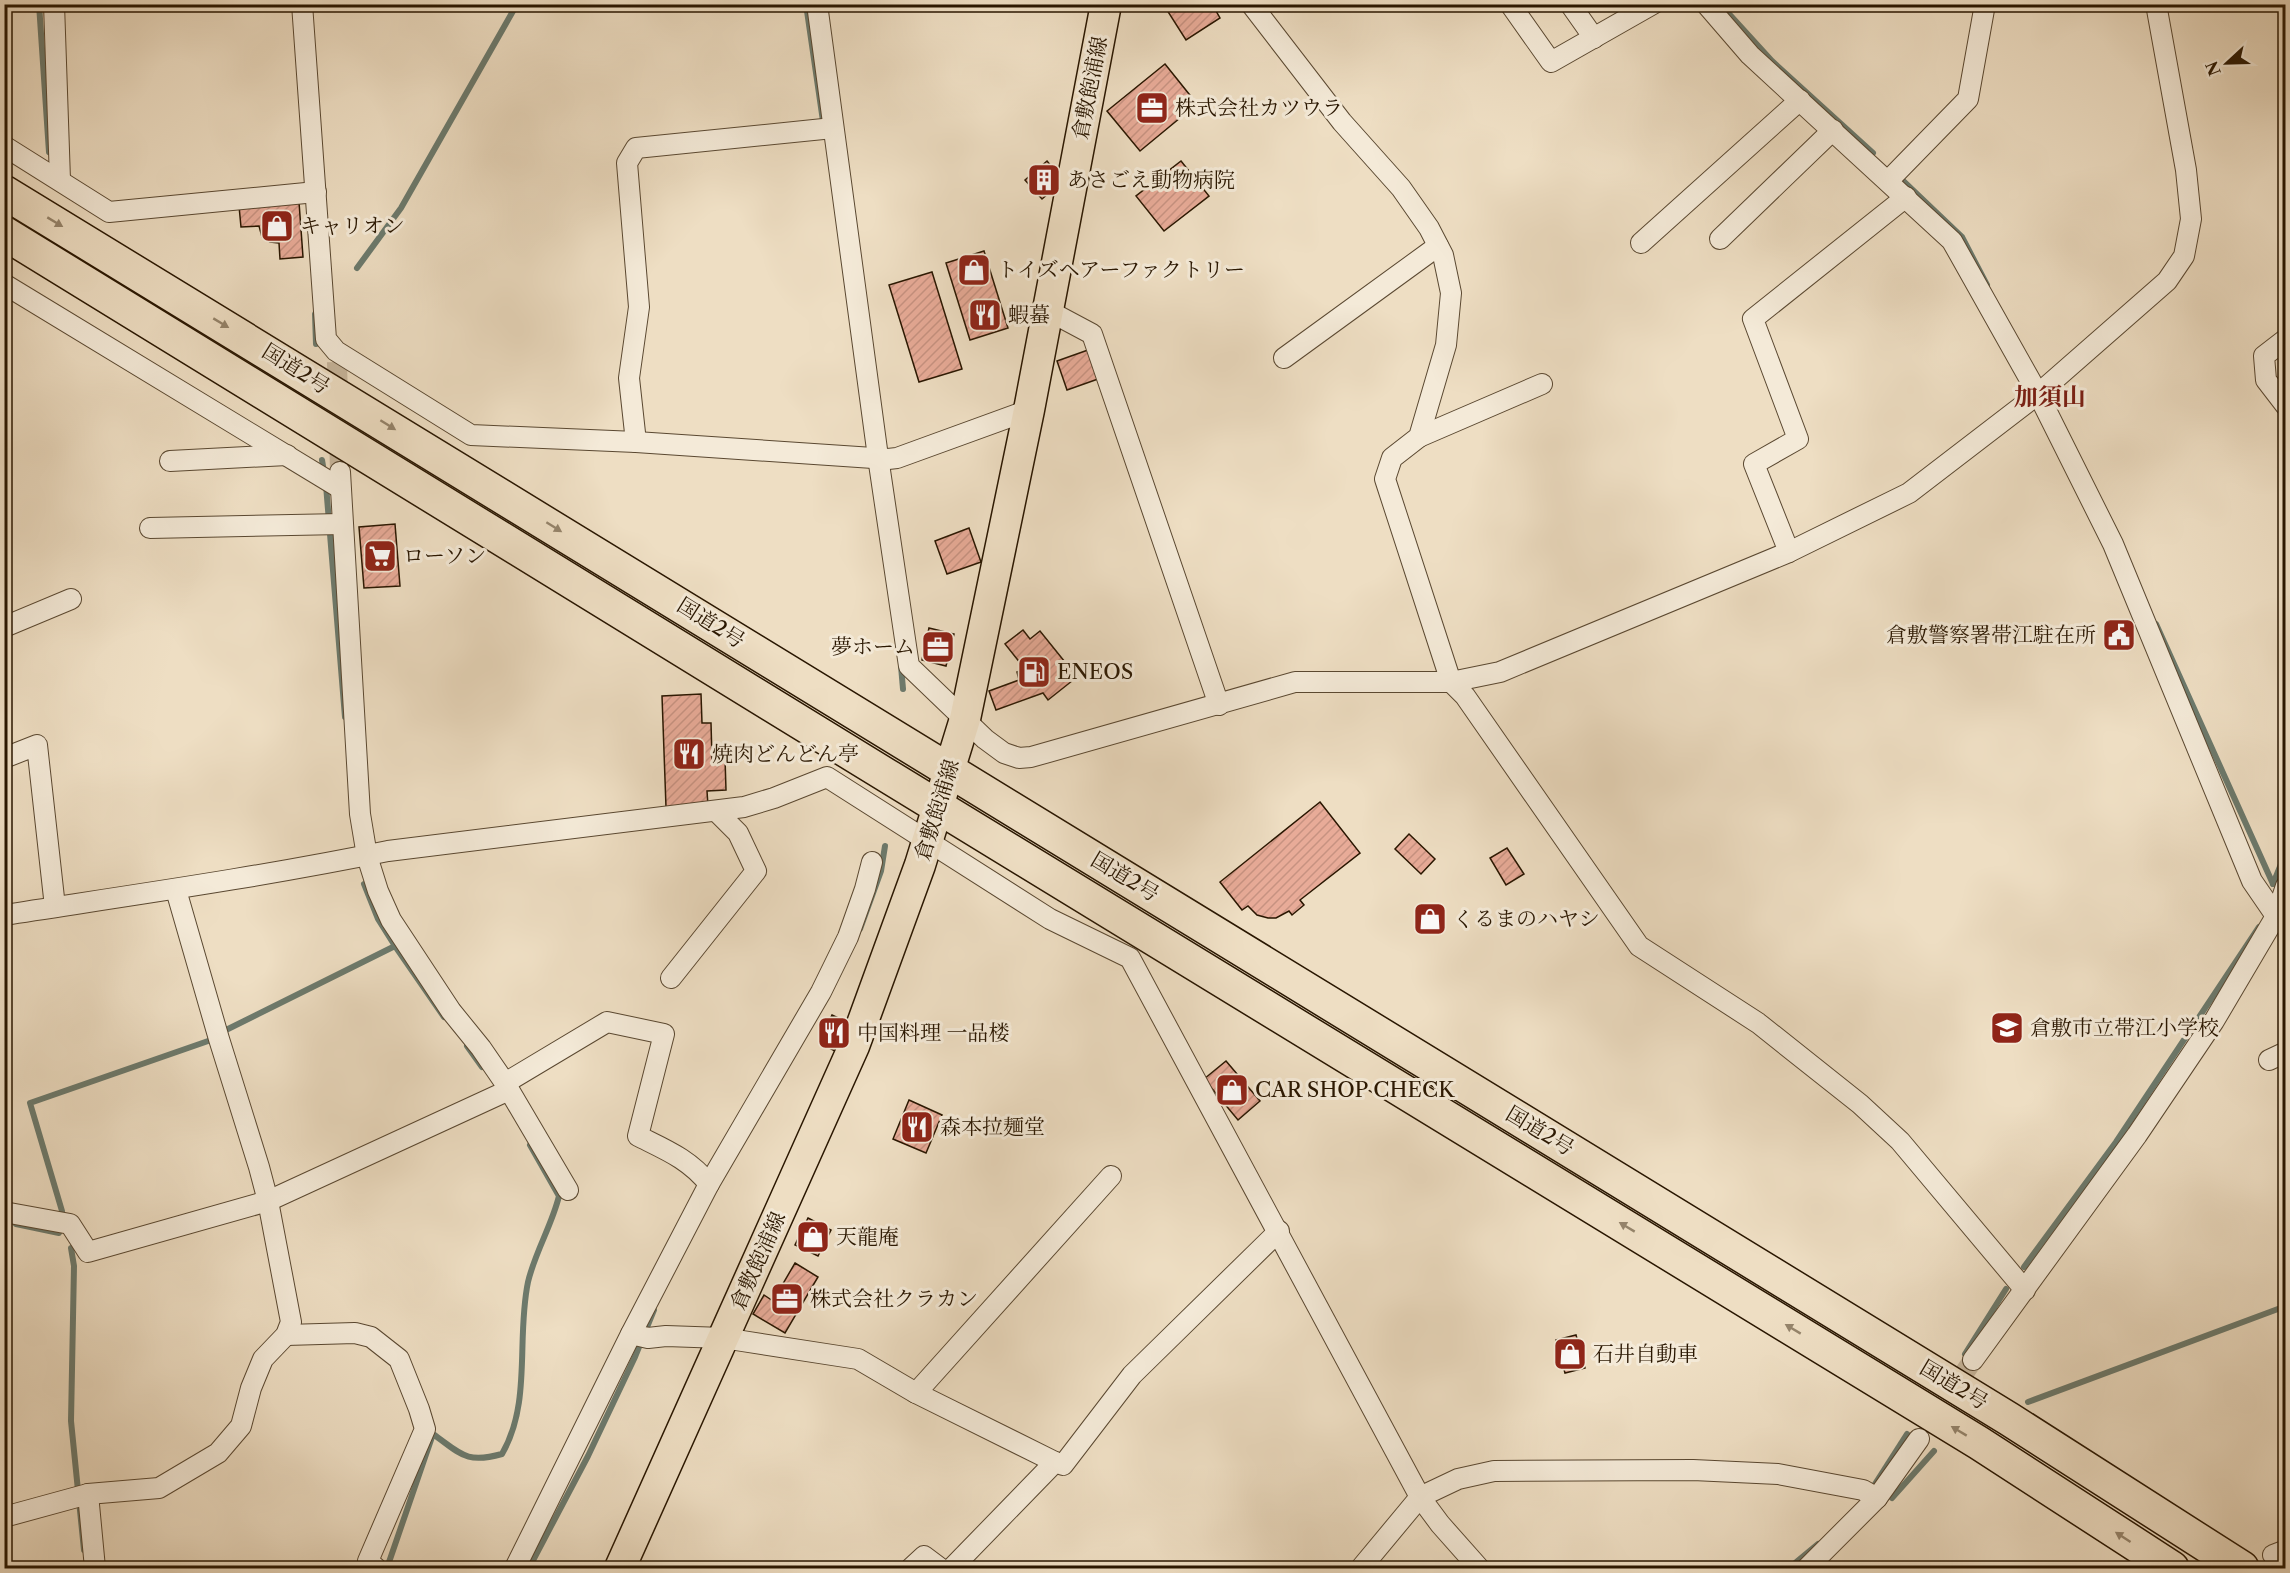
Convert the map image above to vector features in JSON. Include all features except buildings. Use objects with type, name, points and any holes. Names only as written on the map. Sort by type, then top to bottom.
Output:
[{"type":"highway","name":"国道2号","points":[[4,192],[2009,1419],[2242,1569]]},
{"type":"highway","name":"国道2号","points":[[4,233],[1969,1437],[2172,1569]]},
{"type":"main road","name":"倉敷飽浦線","points":[[620,1569],[854,1046],[928,841],[965,719],[1029,410],[1107,4]]},
{"type":"street","points":[[54,4],[60,180]]},
{"type":"street","points":[[302,4],[326,339],[336,356],[471,435],[636,442],[897,458],[1029,410]]},
{"type":"street","points":[[817,4],[827,129],[872,457],[909,666],[985,739],[1004,753],[1019,758],[1219,705],[1295,682],[1451,681],[1500,672],[1789,552],[1909,493],[2038,394],[2167,281],[2184,256],[2191,219],[2186,170],[2156,4]]},
{"type":"street","points":[[1251,4],[1342,122],[1401,188],[1429,228],[1443,255],[1451,293],[1446,345],[1419,437]]},
{"type":"street","points":[[1510,4],[1551,62],[1594,38],[1628,10],[1653,4]]},
{"type":"street","points":[[1570,4],[1594,38]]},
{"type":"street","points":[[1706,4],[1750,55],[1952,241],[2038,394],[2113,544],[2252,881],[2281,914]]},
{"type":"street","points":[[1888,181],[1968,99],[1985,4]]},
{"type":"street","points":[[1641,243],[1800,100]]},
{"type":"street","points":[[636,442],[629,378],[639,307],[627,163],[636,148],[827,129]]},
{"type":"street","points":[[1720,239],[1833,130]]},
{"type":"street","points":[[4,146],[109,212],[316,192]]},
{"type":"street","points":[[1789,552],[1754,464],[1798,439],[1753,320],[1906,197]]},
{"type":"street","points":[[1284,358],[1438,246]]},
{"type":"street","points":[[4,284],[287,455],[332,479],[360,814],[367,856],[378,891],[391,920],[451,1011],[481,1048],[507,1086],[568,1190]]},
{"type":"street","points":[[1047,310],[1092,334],[1219,705]]},
{"type":"street","points":[[2286,339],[2264,356],[2265,380],[2286,406]]},
{"type":"street","points":[[1542,384],[1419,437],[1392,458],[1385,479],[1451,681],[1465,696],[1639,946],[1758,1023],[1860,1104],[1900,1141],[2025,1290]]},
{"type":"street","points":[[170,462],[287,455]]},
{"type":"street","points":[[150,528],[334,524]]},
{"type":"street","points":[[4,627],[71,599]]},
{"type":"street","points":[[4,758],[37,745],[55,907]]},
{"type":"street","points":[[4,915],[176,890],[367,856],[744,807],[827,777],[1050,919],[1130,958],[1420,1497],[1479,1569]]},
{"type":"street","points":[[671,978],[756,871],[738,833],[716,811]]},
{"type":"street","points":[[514,1569],[638,1336],[709,1184],[821,992],[848,937],[872,862]]},
{"type":"street","points":[[1973,1360],[2137,1135],[2201,1040],[2281,914],[2286,886]]},
{"type":"street","points":[[4,1517],[82,1496],[159,1488],[218,1453],[241,1426],[251,1388],[263,1359],[286,1335],[291,1322],[268,1201],[176,890]]},
{"type":"street","points":[[4,1212],[70,1224],[88,1252],[268,1201],[507,1086],[607,1022],[664,1034],[638,1136],[687,1161],[709,1184]]},
{"type":"street","points":[[916,1393],[1111,1176]]},
{"type":"street","points":[[638,1336],[723,1338],[858,1359],[916,1393],[1063,1465],[1132,1375],[1279,1232]]},
{"type":"street","points":[[286,1335],[354,1333],[371,1337],[399,1359],[419,1408],[425,1429],[368,1561],[376,1569]]},
{"type":"street","points":[[1807,1569],[1877,1498],[1919,1439]]},
{"type":"street","points":[[952,1569],[1055,1462]]},
{"type":"street","points":[[1361,1569],[1420,1497],[1458,1479],[1494,1471],[1693,1470],[1778,1474],[1863,1490],[1877,1498]]},
{"type":"street","points":[[82,1496],[95,1569]]},
{"type":"street","points":[[911,1569],[924,1556],[940,1569]]},
{"type":"waterway","points":[[39,4],[49,152]]},
{"type":"waterway","points":[[357,268],[401,208],[517,4]]},
{"type":"waterway","points":[[806,4],[823,121]]},
{"type":"waterway","points":[[1720,4],[1772,61],[1873,153]]},
{"type":"waterway","points":[[1898,176],[1962,237],[1987,285]]},
{"type":"waterway","points":[[316,312],[316,344]]},
{"type":"waterway","points":[[322,460],[324,472]]},
{"type":"waterway","points":[[326,485],[345,717]]},
{"type":"waterway","points":[[2156,624],[2273,884]]},
{"type":"waterway","points":[[901,666],[903,689]]},
{"type":"waterway","points":[[860,929],[881,871],[885,846]]},
{"type":"waterway","points":[[2273,884],[2286,852]]},
{"type":"waterway","points":[[364,884],[378,919],[395,946]]},
{"type":"waterway","points":[[2024,1267],[2116,1142],[2259,927]]},
{"type":"waterway","points":[[226,1030],[395,946],[444,1017]]},
{"type":"waterway","points":[[62,1211],[30,1103],[211,1040]]},
{"type":"waterway","points":[[467,1046],[482,1067]]},
{"type":"waterway","points":[[387,1568],[433,1434],[458,1452],[480,1458],[502,1454],[511,1434],[520,1392],[528,1282],[559,1196],[530,1145]]},
{"type":"waterway","points":[[16,1224],[59,1233]]},
{"type":"waterway","points":[[71,1248],[74,1266],[71,1421],[84,1550]]},
{"type":"waterway","points":[[1965,1354],[2006,1289]]},
{"type":"waterway","points":[[2028,1402],[2286,1306]]},
{"type":"waterway","points":[[529,1568],[588,1456],[635,1357],[654,1310]]},
{"type":"waterway","points":[[1875,1484],[1907,1434]]},
{"type":"waterway","points":[[1892,1498],[1934,1451]]},
{"type":"waterway","points":[[1789,1568],[1818,1544]]},
{"type":"tunnel","points":[[337,362],[340,472]]},
{"type":"tunnel","points":[[1929,1425],[1973,1360]]},
{"type":"place","name":"株式会社カツウラ","points":[[1152,108]]},
{"type":"place","name":"あさごえ動物病院","points":[[1044,180]]},
{"type":"place","name":"キャリオン","points":[[277,226]]},
{"type":"place","name":"トイズヘアーファクトリー","points":[[974,270]]},
{"type":"place","name":"蝦蟇","points":[[985,315]]},
{"type":"place","name":"ローソン","points":[[380,556]]},
{"type":"place","name":"倉敷警察署帯江駐在所","points":[[2119,635]]},
{"type":"place","name":"夢ホーム","points":[[938,647]]},
{"type":"place","name":"ENEOS","points":[[1034,672]]},
{"type":"place","name":"焼肉どんどん亭","points":[[689,754]]},
{"type":"place","name":"くるまのハヤシ","points":[[1430,919]]},
{"type":"place","name":"倉敷市立帯江小学校","points":[[2007,1028]]},
{"type":"place","name":"中国料理 一品楼","points":[[834,1033]]},
{"type":"place","name":"CAR SHOP CHECK","points":[[1232,1090]]},
{"type":"place","name":"森本拉麺堂","points":[[917,1127]]},
{"type":"place","name":"天龍庵","points":[[813,1237]]},
{"type":"place","name":"株式会社クラカン","points":[[787,1299]]},
{"type":"place","name":"石井自動車","points":[[1570,1354]]},
{"type":"district","name":"加須山","points":[[2050,397]]}]
